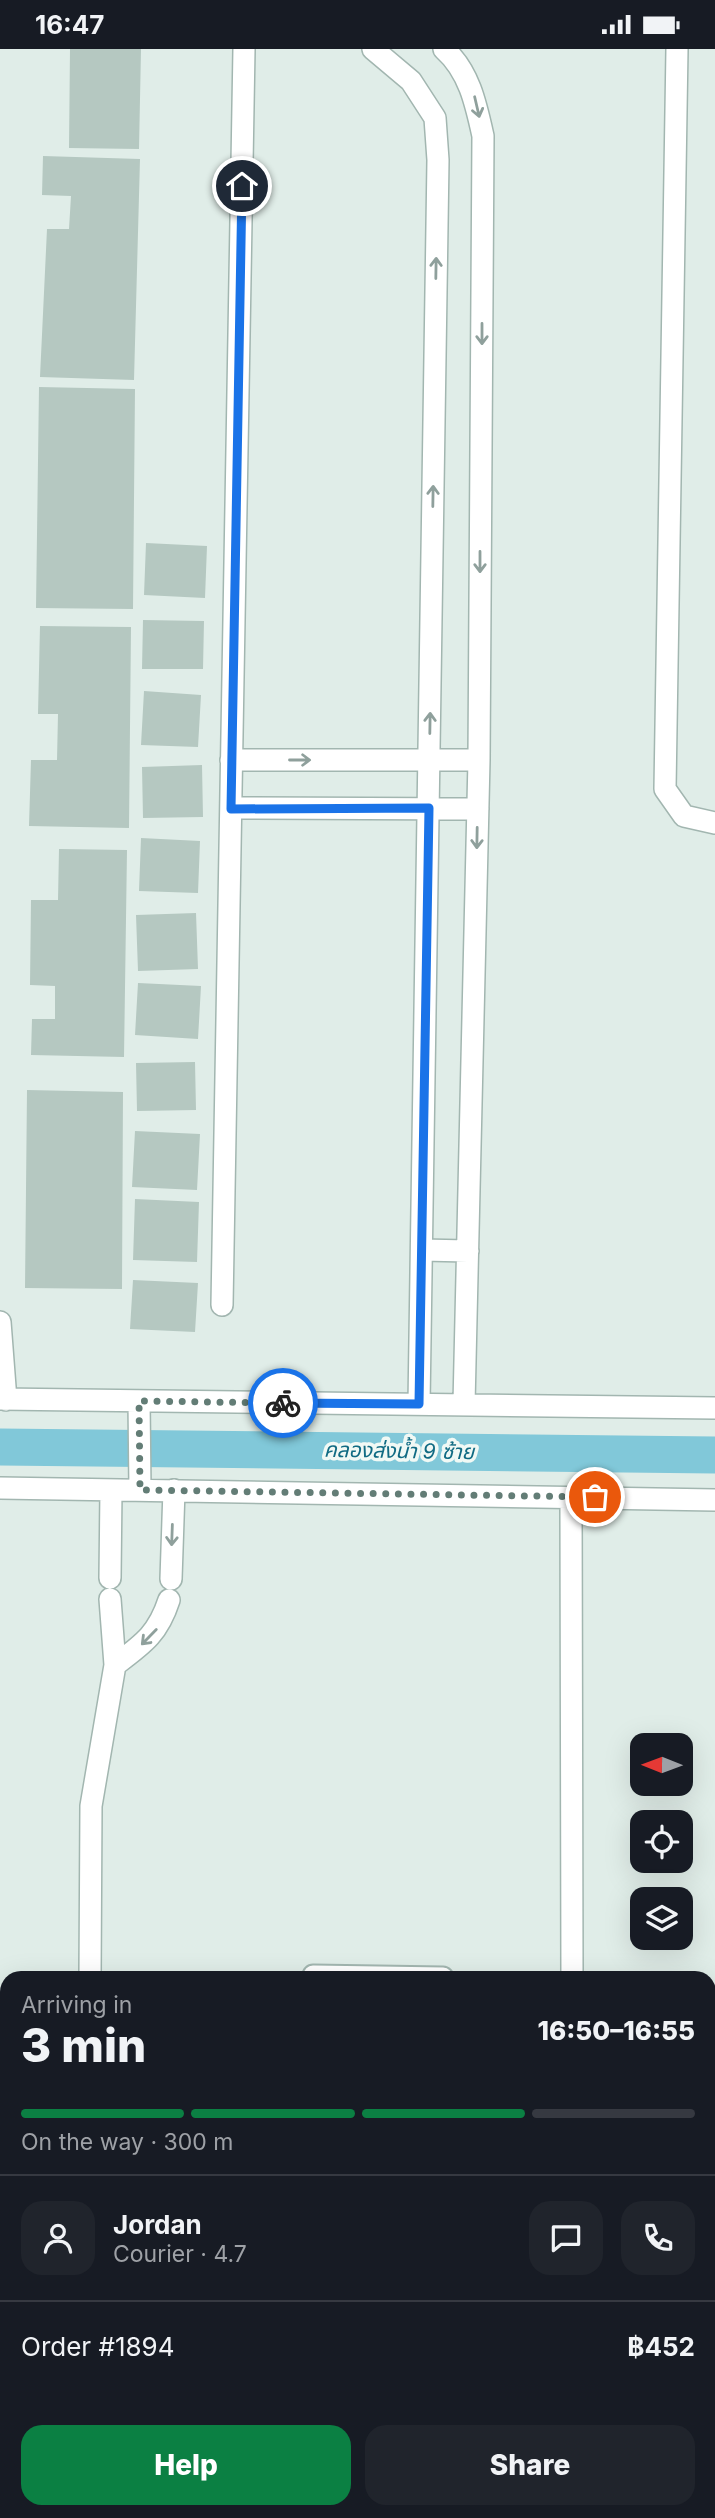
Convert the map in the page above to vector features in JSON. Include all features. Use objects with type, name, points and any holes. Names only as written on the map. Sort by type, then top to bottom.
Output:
[{"type":"street","points":[[222,1305],[244,49]]},
{"type":"street","points":[[373,49],[411,81],[435,118],[438,160],[419,1404]]},
{"type":"street","points":[[444,49],[456,59],[475,98],[483,136],[479,760],[464,1404]]},
{"type":"street","points":[[677,49],[664,789],[684,816],[715,823]]},
{"type":"street","points":[[232,760],[479,760]]},
{"type":"street","points":[[231,809],[478,809]]},
{"type":"street","points":[[422,1250],[468,1251]]},
{"type":"street","points":[[0,1321],[3,1399],[140,1405],[464,1404],[715,1408]]},
{"type":"street","points":[[140,1405],[140,1490]]},
{"type":"street","points":[[0,1488],[715,1500]]},
{"type":"street","points":[[90,1971],[91,1806],[115,1665],[110,1588],[111,1490]]},
{"type":"street","points":[[115,1665],[143,1644],[161,1624],[170,1589],[174,1490]]},
{"type":"street","points":[[571,1497],[572,1971]]},
{"type":"building","points":[[70,49],[141,49],[139,149],[69,148]]},
{"type":"building","points":[[43,156],[140,159],[134,380],[40,377],[47,229],[69,229],[71,196],[42,195]]},
{"type":"building","points":[[39,387],[135,389],[133,609],[36,608]]},
{"type":"building","points":[[146,543],[207,546],[205,598],[144,595]]},
{"type":"building","points":[[143,620],[204,621],[203,669],[142,669]]},
{"type":"building","points":[[40,626],[131,627],[129,828],[29,826],[31,760],[57,760],[58,714],[38,714]]},
{"type":"building","points":[[144,691],[201,695],[198,747],[141,745]]},
{"type":"building","points":[[202,765],[203,817],[143,818],[142,767]]},
{"type":"building","points":[[141,838],[200,841],[198,893],[139,891]]},
{"type":"building","points":[[59,849],[127,850],[124,1057],[31,1055],[32,1019],[55,1019],[55,986],[30,985],[31,900],[58,900]]},
{"type":"building","points":[[196,913],[198,969],[138,971],[136,915]]},
{"type":"building","points":[[138,983],[201,986],[198,1039],[135,1035]]},
{"type":"building","points":[[195,1062],[196,1110],[137,1111],[136,1063]]},
{"type":"building","points":[[27,1090],[123,1092],[122,1289],[25,1288]]},
{"type":"building","points":[[135,1131],[200,1134],[197,1190],[132,1187]]},
{"type":"building","points":[[135,1199],[199,1202],[197,1262],[133,1260]]},
{"type":"building","points":[[133,1280],[198,1283],[195,1332],[130,1329]]},
{"type":"waterway","name":"คลองส่งน้ำ 9 ซ้าย","points":[[0,1447],[715,1455]]},
{"type":"way so far","points":[[283,1403],[139,1401],[140,1490],[595,1497]]},
{"type":"route","points":[[242,186],[231,809],[429,808],[419,1404],[283,1403]]}]
